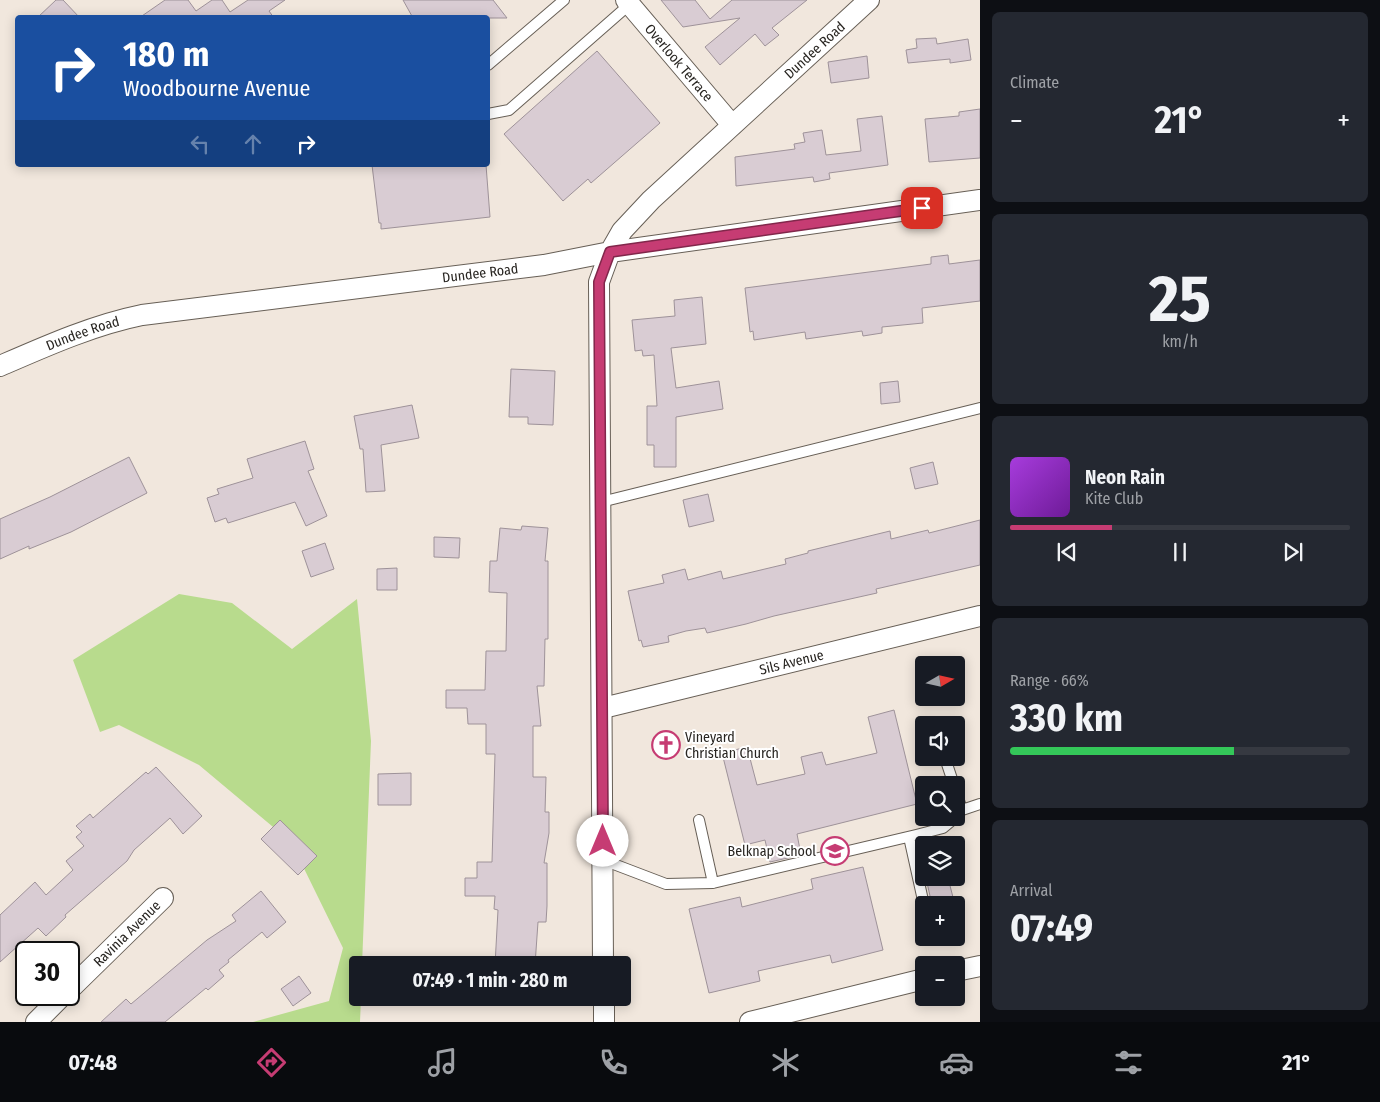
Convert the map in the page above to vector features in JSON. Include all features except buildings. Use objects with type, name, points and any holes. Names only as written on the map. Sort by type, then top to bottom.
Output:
[{"type":"street","name":"Dundee Road","points":[[0,366],[42,347],[116,320],[142,314],[544,265],[610,252],[622,231],[651,200],[869,0]]},
{"type":"street","name":"Overlook Terrace","points":[[628,2],[732,125]]},
{"type":"street","points":[[604,956],[599,282],[610,252],[980,200]]},
{"type":"street","name":"Sils Avenue","points":[[603,708],[980,616]]},
{"type":"street","name":"Ravinia Avenue","points":[[80,979],[164,898]]},
{"type":"street","points":[[965,969],[980,966]]},
{"type":"street","points":[[750,1022],[915,981]]},
{"type":"street","points":[[36,1022],[53,1006]]},
{"type":"street","points":[[604,1006],[604,1022]]},
{"type":"lane","points":[[490,63],[564,0]]},
{"type":"lane","points":[[490,114],[509,110],[628,2]]},
{"type":"lane","points":[[602,502],[980,408]]},
{"type":"lane","points":[[965,811],[980,804]]},
{"type":"lane","points":[[699,820],[713,883]]},
{"type":"lane","points":[[603,860],[666,884],[713,883],[909,837],[944,826]]},
{"type":"lane","points":[[909,837],[922,896]]},
{"type":"green space","points":[[179,594],[232,603],[292,649],[357,599],[371,741],[362,956],[349,956],[349,1006],[361,1006],[360,1022],[253,1022],[329,1001],[343,948],[291,842],[199,765],[119,725],[100,732],[73,660]]},
{"type":"place","name":"Vineyard Christian Church","points":[[666,745]]},
{"type":"place","name":"Belknap School","points":[[835,851]]},
{"type":"route","points":[[603,841],[599,282],[610,252],[922,208]]}]
